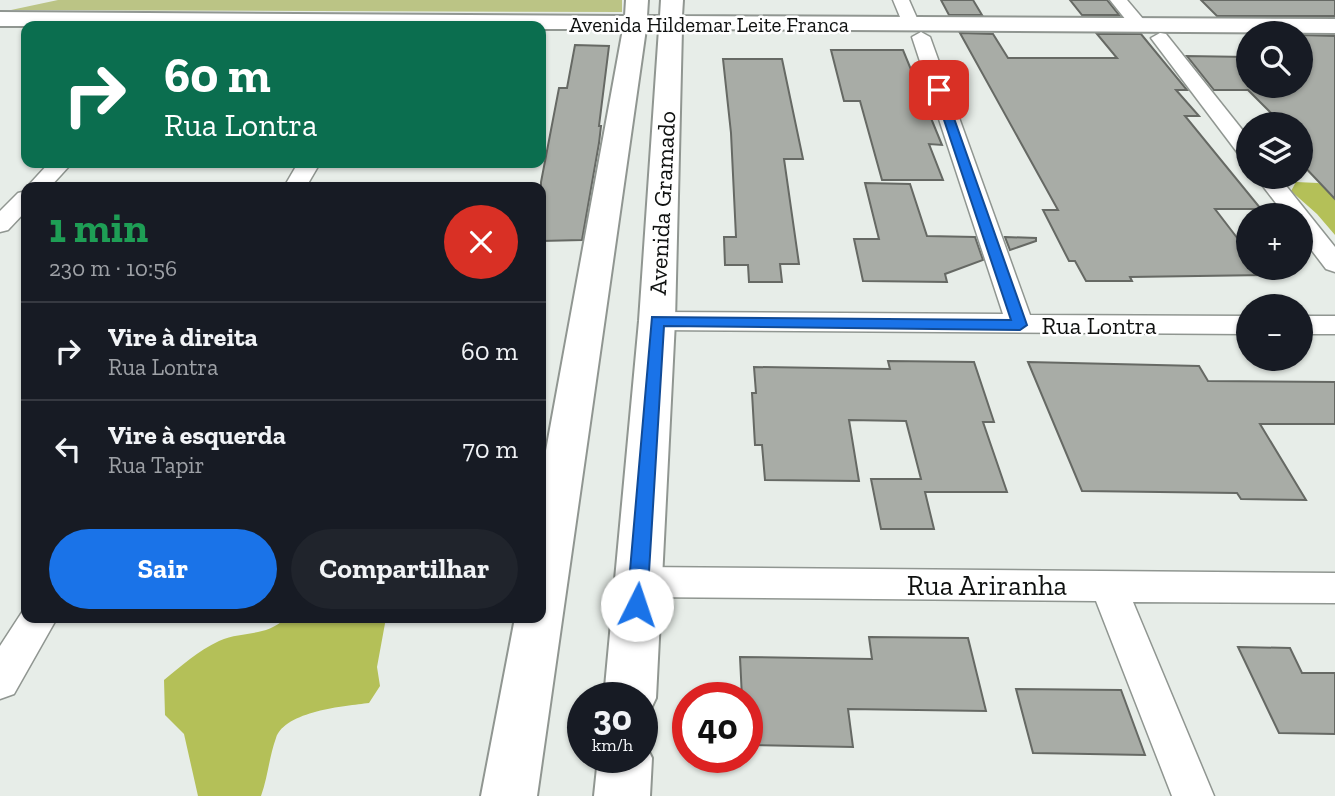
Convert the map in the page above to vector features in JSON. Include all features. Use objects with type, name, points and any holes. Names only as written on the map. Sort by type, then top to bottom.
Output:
[{"type":"street","points":[[0,10],[13,0]]},
{"type":"street","points":[[901,0],[916,31],[1020,325]]},
{"type":"street","points":[[1118,0],[1140,26]]},
{"type":"street","name":"Avenida Hildemar Leite Franca","points":[[0,19],[653,20],[916,31],[1236,38]]},
{"type":"street","name":"Avenida Hildemar Leite Franca","points":[[546,36],[653,20]]},
{"type":"street","name":"Avenida Gramado","points":[[631,682],[657,321],[653,20]]},
{"type":"street","name":"Avenida Gramado","points":[[546,579],[653,20]]},
{"type":"street","name":"Avenida Hildemar Leite Franca","points":[[916,31],[1140,26],[1335,26]]},
{"type":"street","points":[[0,33],[21,34]]},
{"type":"street","points":[[1160,38],[1236,136]]},
{"type":"street","points":[[1313,39],[1335,39]]},
{"type":"street","points":[[42,182],[56,168]]},
{"type":"street","points":[[1277,189],[1288,203]]},
{"type":"street","points":[[0,225],[21,203]]},
{"type":"street","points":[[1313,235],[1335,264]]},
{"type":"street","name":"Rua Lontra","points":[[657,321],[1236,325]]},
{"type":"street","points":[[1313,325],[1335,325]]},
{"type":"street","name":"Rua Ariranha","points":[[639,582],[1335,588]]},
{"type":"street","points":[[1108,586],[1194,796]]},
{"type":"street","points":[[0,681],[35,623]]},
{"type":"street","points":[[509,796],[538,623]]},
{"type":"street","points":[[622,796],[624,773]]},
{"type":"green space","points":[[58,0],[622,0],[622,12],[11,10]]},
{"type":"green space","points":[[1313,183],[1335,191],[1335,235],[1313,210],[1313,203],[1305,203],[1291,191],[1313,189]]},
{"type":"green space","points":[[385,623],[377,667],[380,686],[369,703],[303,716],[282,729],[276,738],[261,796],[198,796],[184,734],[165,715],[164,680],[197,654],[219,641],[262,631],[278,624]]},
{"type":"building","points":[[941,0],[973,0],[982,15],[949,15]]},
{"type":"building","points":[[1070,0],[1107,0],[1119,15],[1082,15]]},
{"type":"building","points":[[1201,0],[1335,0],[1335,16],[1217,16]]},
{"type":"building","points":[[960,33],[993,34],[1008,58],[1117,58],[1097,34],[1141,34],[1187,90],[1176,90],[1199,116],[1185,116],[1236,178],[1236,189],[1245,189],[1256,203],[1236,203],[1236,209],[1215,209],[1236,236],[1236,275],[1130,277],[1132,281],[1086,281],[1075,261],[1069,261],[1043,210],[1058,210]]},
{"type":"building","points":[[1313,35],[1335,36],[1335,199],[1313,176],[1313,112],[1270,112],[1256,98],[1313,98]]},
{"type":"building","points":[[575,45],[609,46],[599,143],[582,240],[546,241],[546,182],[541,182],[544,168],[546,168],[559,88],[567,88]]},
{"type":"building","points":[[831,50],[903,50],[942,145],[929,144],[943,180],[882,180],[860,101],[844,101]]},
{"type":"building","points":[[1187,56],[1236,57],[1236,90],[1214,90]]},
{"type":"building","points":[[723,59],[782,59],[803,159],[784,159],[799,264],[780,264],[782,282],[749,282],[748,265],[725,265],[724,237],[736,237],[731,133]]},
{"type":"building","points":[[865,183],[910,184],[927,236],[975,237],[983,260],[945,274],[947,282],[863,281],[854,239],[879,239]]},
{"type":"building","points":[[1005,237],[1036,238],[1036,241],[1010,250]]},
{"type":"building","points":[[888,361],[974,362],[994,422],[983,422],[1007,492],[925,492],[934,529],[881,529],[871,479],[921,479],[906,421],[849,420],[859,481],[765,480],[762,445],[755,445],[752,393],[756,393],[754,367],[890,369]]},
{"type":"building","points":[[1028,362],[1199,366],[1208,381],[1335,382],[1335,424],[1260,424],[1306,500],[1241,499],[1237,493],[1082,491]]},
{"type":"building","points":[[869,637],[968,638],[986,711],[848,709],[853,747],[763,745],[763,682],[741,682],[740,657],[872,659]]},
{"type":"building","points":[[1238,647],[1290,648],[1302,673],[1335,673],[1335,734],[1279,733]]},
{"type":"building","points":[[1016,689],[1121,690],[1145,755],[1033,753]]},
{"type":"route","points":[[637,605],[657,321],[1020,325],[939,90]]}]
